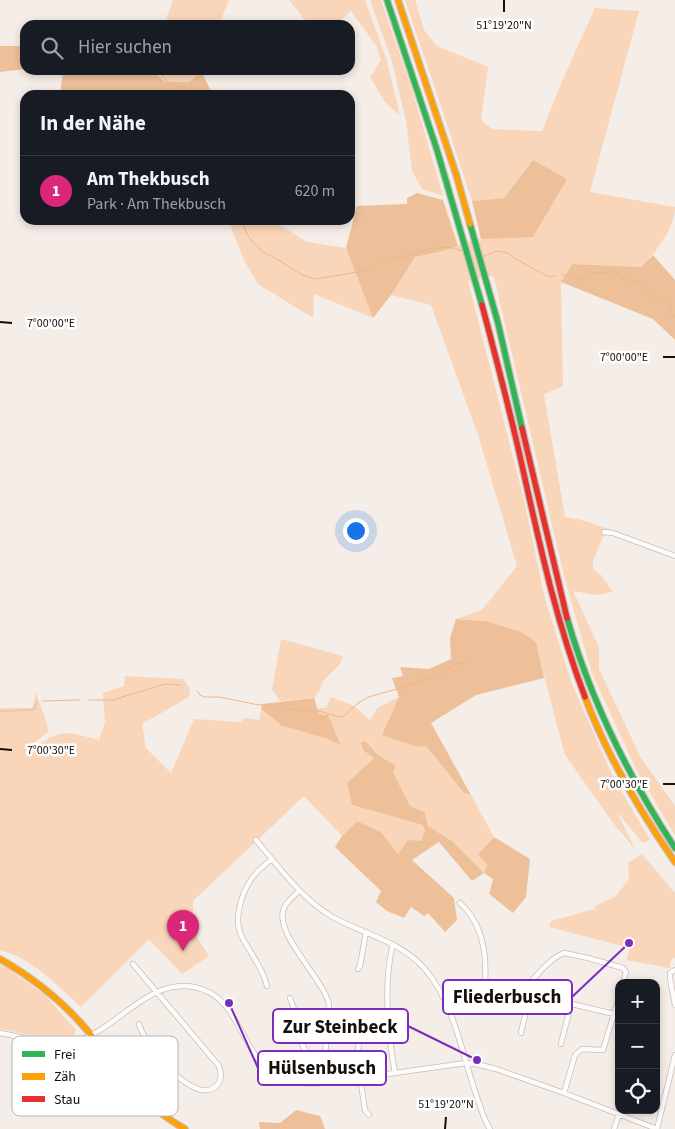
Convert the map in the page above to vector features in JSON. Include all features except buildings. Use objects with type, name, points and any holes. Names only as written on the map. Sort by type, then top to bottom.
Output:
[{"type":"main road","points":[[387,0],[414,77],[445,177],[487,326],[519,450],[552,596],[577,679],[618,771],[637,806],[675,862]]},
{"type":"main road","points":[[398,0],[456,174],[498,323],[560,594],[586,678],[626,768],[675,848]]},
{"type":"main road","points":[[0,959],[44,988],[90,1035]]},
{"type":"main road","points":[[164,1116],[185,1129]]},
{"type":"street","points":[[604,532],[613,533],[675,556]]},
{"type":"street","points":[[256,840],[299,891],[332,917],[393,944],[415,959],[424,968],[451,1012],[484,1118],[490,1129]]},
{"type":"street","points":[[267,986],[265,978],[241,935],[238,923],[240,909],[248,885],[257,872],[272,859]]},
{"type":"street","points":[[299,891],[284,906],[282,918],[286,930],[299,954],[325,992],[329,1004],[323,1083]]},
{"type":"street","points":[[460,903],[469,911],[481,932],[485,981]]},
{"type":"street","points":[[358,969],[366,932]]},
{"type":"street","points":[[393,944],[389,958],[387,986],[395,1073]]},
{"type":"street","points":[[521,990],[528,987],[536,976],[559,955],[564,953],[623,968],[626,972],[624,979]]},
{"type":"street","points":[[133,964],[219,1066],[221,1080],[213,1089],[205,1092],[197,1090],[178,1076]]},
{"type":"street","points":[[675,970],[670,973],[670,982],[675,1005]]},
{"type":"street","points":[[485,981],[571,1004],[615,1012],[603,1050],[582,1049],[575,1055],[564,1094]]},
{"type":"street","points":[[451,1012],[485,981]]},
{"type":"street","points":[[90,1035],[137,1003],[158,992],[176,987],[194,987],[219,1000],[229,1011],[257,1059],[270,1071],[293,1082],[323,1083],[466,1063],[496,1069],[615,1113]]},
{"type":"street","points":[[522,1033],[530,994]]},
{"type":"street","points":[[290,998],[297,1017],[295,1020],[299,1028],[297,1034],[305,1050],[303,1055],[317,1083]]},
{"type":"street","points":[[561,1044],[571,1004]]},
{"type":"street","points":[[139,1024],[143,1036]]},
{"type":"street","points":[[0,1033],[18,1036]]},
{"type":"street","points":[[356,1038],[359,1042],[358,1078],[365,1110],[369,1115]]},
{"type":"street","points":[[614,1129],[619,1114],[657,1129],[675,1055]]},
{"type":"shaded area","points":[[173,0],[229,0],[221,20],[166,20]]},
{"type":"shaded area","points":[[289,0],[365,0],[387,61],[400,116],[385,102],[370,77],[381,60],[377,47],[351,11],[341,20],[305,20]]},
{"type":"shaded area","points":[[370,0],[381,0],[412,89],[443,196],[422,189],[412,171],[406,121],[391,58]]},
{"type":"shaded area","points":[[405,0],[415,0],[424,30],[437,46],[488,67],[481,120],[492,129],[542,131],[595,8],[639,11],[590,192],[675,207],[674,215],[664,239],[653,255],[641,267],[572,264],[561,283],[563,386],[544,394],[565,517],[582,520],[614,531],[613,535],[609,534],[603,537],[593,561],[593,569],[601,575],[613,592],[595,595],[573,591],[599,647],[599,669],[640,756],[675,806],[675,835],[637,771],[592,673],[565,580],[494,277],[490,276],[468,281],[524,500],[545,599],[572,684],[613,777],[650,840],[643,843],[617,812],[635,849],[614,824],[565,755],[535,642],[519,631],[486,621],[456,619],[482,610],[517,566],[479,438],[431,305],[391,295],[415,257],[439,252],[475,239],[533,236],[533,160],[504,198],[472,201]]},
{"type":"shaded area","points":[[0,46],[20,46],[20,70],[0,72]]},
{"type":"shaded area","points":[[62,75],[157,75],[165,82],[189,82],[197,75],[203,75],[210,90],[61,90]]},
{"type":"shaded area","points":[[157,75],[196,75],[189,82],[165,82]]},
{"type":"shaded area","points":[[533,160],[567,179],[533,237],[481,239],[472,201],[504,198]]},
{"type":"shaded area","points":[[417,193],[443,200],[458,246],[415,257],[391,295],[373,318],[346,248],[352,225],[355,225],[357,206],[407,204],[407,198]]},
{"type":"shaded area","points":[[230,225],[280,225],[307,242],[346,248],[373,318],[314,294],[313,318],[258,284],[244,260]]},
{"type":"shaded area","points":[[653,255],[675,280],[675,340],[653,319],[561,282],[572,264],[641,267]]},
{"type":"shaded area","points":[[456,619],[486,621],[519,631],[536,642],[544,678],[476,695],[431,723],[471,795],[464,793],[426,746],[418,747],[382,735],[399,697],[392,678],[403,676],[400,667],[429,669],[451,659],[450,638]]},
{"type":"shaded area","points":[[281,639],[343,656],[340,664],[323,681],[319,692],[314,698],[280,701],[272,689]]},
{"type":"shaded area","points":[[125,676],[183,679],[190,688],[189,697],[142,724],[146,748],[171,773],[194,719],[240,722],[245,718],[259,720],[261,709],[282,726],[325,738],[341,745],[328,715],[319,714],[317,708],[326,708],[331,697],[354,706],[370,720],[377,708],[399,697],[418,747],[426,746],[464,793],[471,795],[494,837],[478,854],[487,865],[484,873],[452,841],[428,826],[425,812],[410,806],[392,773],[396,766],[377,754],[367,741],[362,742],[374,758],[347,783],[352,805],[424,825],[425,831],[421,841],[398,854],[381,832],[357,821],[342,836],[304,796],[193,901],[193,931],[209,956],[182,974],[149,939],[81,1007],[53,981],[33,966],[23,959],[0,950],[0,708],[32,708],[36,693],[48,732],[25,752],[28,755],[46,740],[60,734],[76,734],[99,740],[105,722],[103,693],[124,686]]},
{"type":"shaded area","points":[[314,698],[319,714],[328,715],[341,745],[325,738],[282,726],[261,709],[262,704]]},
{"type":"shaded area","points":[[366,741],[377,754],[396,766],[393,773],[410,806],[425,812],[428,826],[452,841],[484,873],[472,881],[439,842],[412,860],[454,898],[457,920],[445,932],[428,913],[424,916],[411,907],[404,918],[387,911],[376,902],[381,891],[335,847],[342,836],[357,821],[381,832],[398,854],[408,840],[421,841],[425,831],[423,825],[352,805],[347,783],[374,758],[363,750],[361,742]]},
{"type":"shaded area","points":[[494,837],[530,859],[526,897],[513,913],[489,894],[493,879],[484,873],[487,865],[478,854]]},
{"type":"shaded area","points":[[642,854],[675,893],[675,958],[672,958],[669,968],[626,960],[630,948],[549,927],[551,921],[594,909],[597,910],[593,907],[616,896],[629,879],[628,863]]},
{"type":"shaded area","points":[[0,965],[9,969],[45,995],[76,1030],[72,1036],[35,1036],[0,1029]]},
{"type":"shaded area","points":[[296,1110],[320,1116],[325,1129],[260,1129],[259,1122],[280,1123]]},
{"type":"waterway","points":[[161,75],[169,83],[185,87],[189,90]]},
{"type":"waterway","points":[[244,225],[254,244],[263,252],[302,275],[316,279],[369,270],[374,265]]},
{"type":"waterway","points":[[379,262],[443,247],[458,249],[465,253]]},
{"type":"waterway","points":[[482,257],[497,251],[508,253],[549,277],[555,276]]},
{"type":"waterway","points":[[561,274],[580,280],[593,272],[606,273],[613,271],[623,279],[642,283],[652,294],[670,305],[672,314],[675,316]]},
{"type":"waterway","points":[[285,708],[299,711],[319,711],[339,717],[344,716],[368,697],[408,686],[440,673],[456,664],[466,663]]},
{"type":"waterway","points":[[89,700],[113,700],[165,684],[181,685]]},
{"type":"waterway","points":[[197,691],[205,697],[219,697],[259,705],[277,705]]},
{"type":"waterway","points":[[42,701],[80,700]]},
{"type":"waterway","points":[[0,711],[34,710],[37,702]]},
{"type":"traffic: fast","points":[[387,0],[437,150],[482,305]]},
{"type":"traffic: fast","points":[[470,224],[498,323],[522,428]]},
{"type":"traffic: fast","points":[[567,618],[587,679],[612,737],[642,793],[675,848]]},
{"type":"traffic: slow","points":[[398,0],[456,174],[470,224]]},
{"type":"traffic: slow","points":[[585,697],[603,740],[625,782],[675,862]]},
{"type":"traffic: slow","points":[[0,959],[38,984],[60,1003],[91,1036]]},
{"type":"traffic: slow","points":[[165,1116],[185,1129]]},
{"type":"traffic: jam","points":[[482,305],[548,576],[564,636],[585,697]]},
{"type":"traffic: jam","points":[[522,428],[567,618]]},
{"type":"place","name":"Fliederbusch","points":[[629,943]]},
{"type":"place","name":"Am Thekbusch","points":[[183,951]]},
{"type":"place","name":"Hülsenbusch","points":[[229,1003]]},
{"type":"place","name":"Zur Steinbeck","points":[[477,1060]]}]
